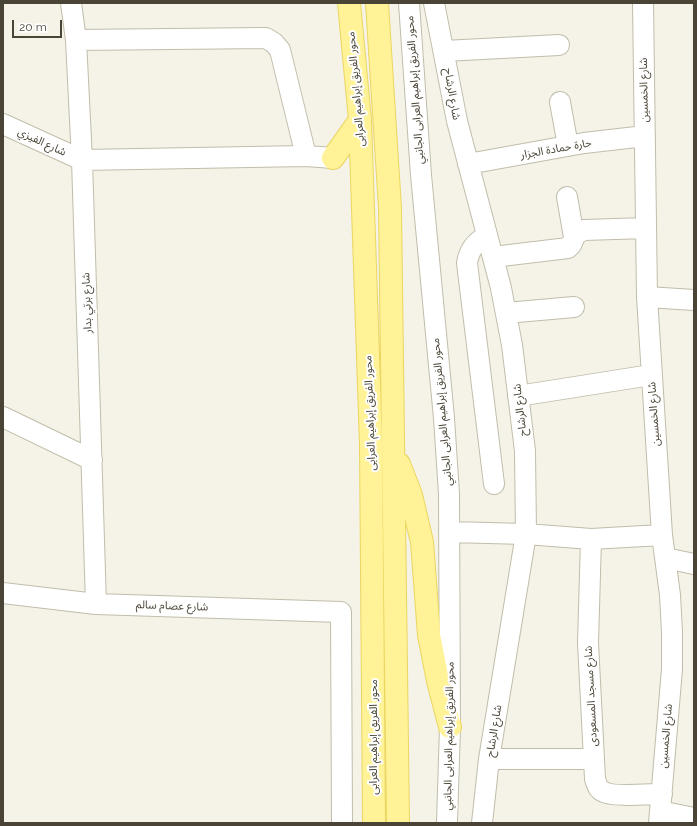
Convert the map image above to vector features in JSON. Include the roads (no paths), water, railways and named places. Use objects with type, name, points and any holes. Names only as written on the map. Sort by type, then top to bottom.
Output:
[{"type":"main road","name":"محور الفريق إبراهيم العرابى","points":[[349,3],[360,120],[371,445],[374,823]]},
{"type":"main road","name":"محور الفريق إبراهيم العرابى","points":[[377,3],[390,208],[398,823]]},
{"type":"main road","points":[[333,158],[360,120]]},
{"type":"main road","points":[[394,450],[411,495],[422,542],[429,635],[438,681],[450,726]]},
{"type":"street","name":"شارع برتي بدار","points":[[71,3],[76,40],[82,160],[96,604]]},
{"type":"street","name":"محور الفريق إبراهيم العرابى الجانبي","points":[[409,3],[422,175],[447,456],[450,726],[447,823]]},
{"type":"street","name":"شارع الرشاح","points":[[434,3],[457,121],[493,257],[506,313],[512,345],[525,451],[526,534],[489,759],[482,823]]},
{"type":"street","name":"شارع الخمسين","points":[[643,3],[646,297],[662,535],[670,595],[672,669],[660,809]]},
{"type":"street","points":[[76,40],[266,38],[274,43],[280,50],[306,156]]},
{"type":"street","points":[[444,51],[559,45]]},
{"type":"street","points":[[560,102],[568,146]]},
{"type":"street","name":"شارع الفيزي","points":[[3,124],[82,160]]},
{"type":"street","name":"حارة حمادة الجزار","points":[[468,164],[568,146],[645,136]]},
{"type":"street","points":[[82,160],[306,156],[333,158]]},
{"type":"street","points":[[493,257],[568,248],[574,241],[574,237],[567,197]]},
{"type":"street","points":[[574,237],[584,230],[646,228]]},
{"type":"street","points":[[487,236],[475,244],[471,250],[467,263],[494,484]]},
{"type":"street","points":[[646,297],[694,300]]},
{"type":"street","points":[[506,313],[574,307]]},
{"type":"street","points":[[518,396],[651,375]]},
{"type":"street","points":[[3,417],[92,460]]},
{"type":"street","points":[[449,532],[526,534],[591,539],[662,535]]},
{"type":"street","name":"شارع مسجد المسعودى","points":[[591,539],[588,643],[594,759],[598,787],[604,793],[694,818]]},
{"type":"street","points":[[665,558],[694,564]]},
{"type":"street","name":"شارع عصام سالم","points":[[3,593],[96,604],[341,612],[342,823]]},
{"type":"street","points":[[489,759],[594,759]]}]
